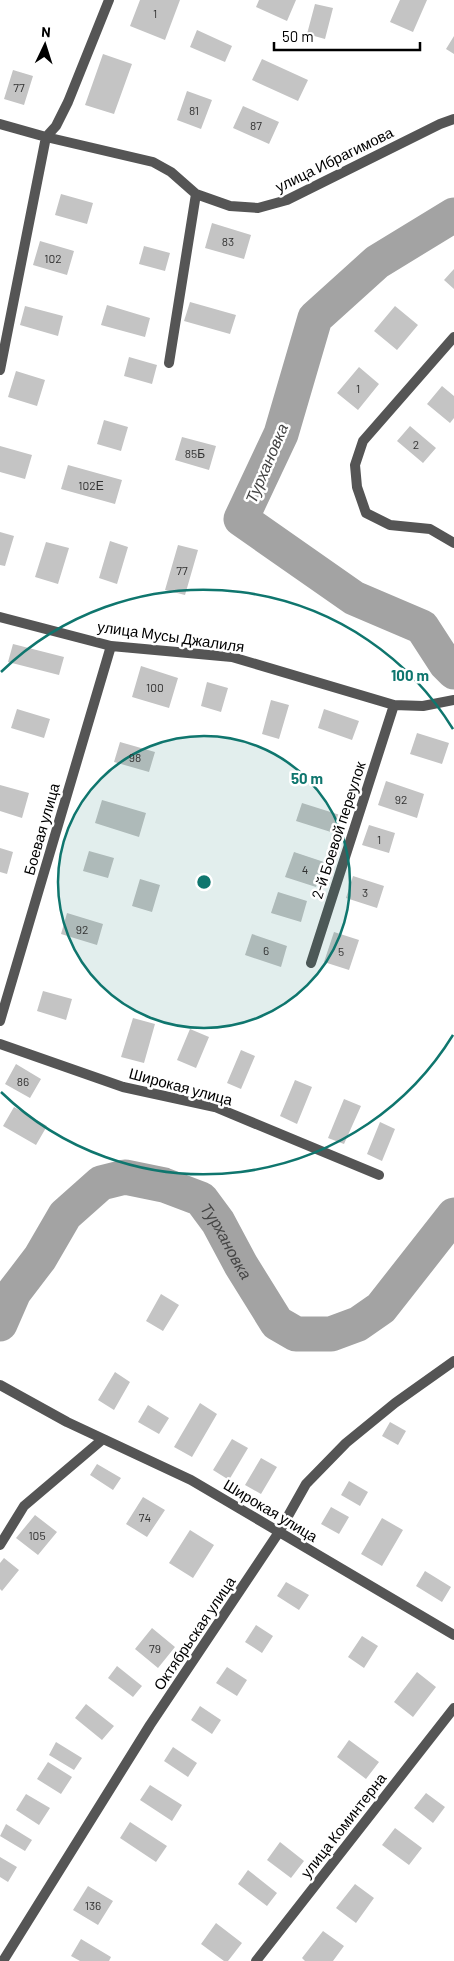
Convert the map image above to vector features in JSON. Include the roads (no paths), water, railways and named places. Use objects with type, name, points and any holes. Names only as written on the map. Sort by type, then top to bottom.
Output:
[{"type":"street","points":[[0,367],[46,137],[56,126],[68,102],[109,0]]},
{"type":"street","name":"улица Ибрагимова","points":[[0,124],[46,137],[153,162],[171,172],[196,194],[230,206],[258,208],[287,200],[440,124],[454,120]]},
{"type":"street","points":[[169,363],[196,194]]},
{"type":"street","points":[[454,337],[363,441],[355,465],[357,487],[366,513],[390,526],[430,529],[454,543]]},
{"type":"street","name":"улица Мусы Джалиля","points":[[0,617],[111,646],[232,657],[394,705],[423,706],[454,700]]},
{"type":"street","name":"Боевая улица","points":[[0,1020],[111,646]]},
{"type":"street","name":"2-й Боевой переулок","points":[[311,963],[394,705]]},
{"type":"street","name":"Широкая улица","points":[[0,1044],[123,1087],[214,1107],[379,1175]]},
{"type":"street","name":"Октябрьская улица","points":[[3,1961],[150,1725],[279,1532],[306,1484],[346,1443],[395,1403],[454,1361]]},
{"type":"street","name":"Широкая улица","points":[[0,1385],[67,1422],[191,1480],[454,1635]]},
{"type":"street","points":[[0,1545],[24,1506],[103,1439]]},
{"type":"street","name":"улица Коминтерна","points":[[256,1961],[454,1708]]},
{"type":"waterway","name":"Турхановка","points":[[454,215],[377,262],[315,318],[281,434],[241,519],[354,598],[422,627],[446,664],[454,672]]},
{"type":"waterway","name":"Турхановка","points":[[0,1324],[14,1292],[40,1258],[65,1215],[101,1183],[125,1177],[164,1185],[201,1199],[218,1222],[241,1265],[277,1323],[296,1334],[331,1334],[358,1324],[381,1308],[454,1215]]}]
